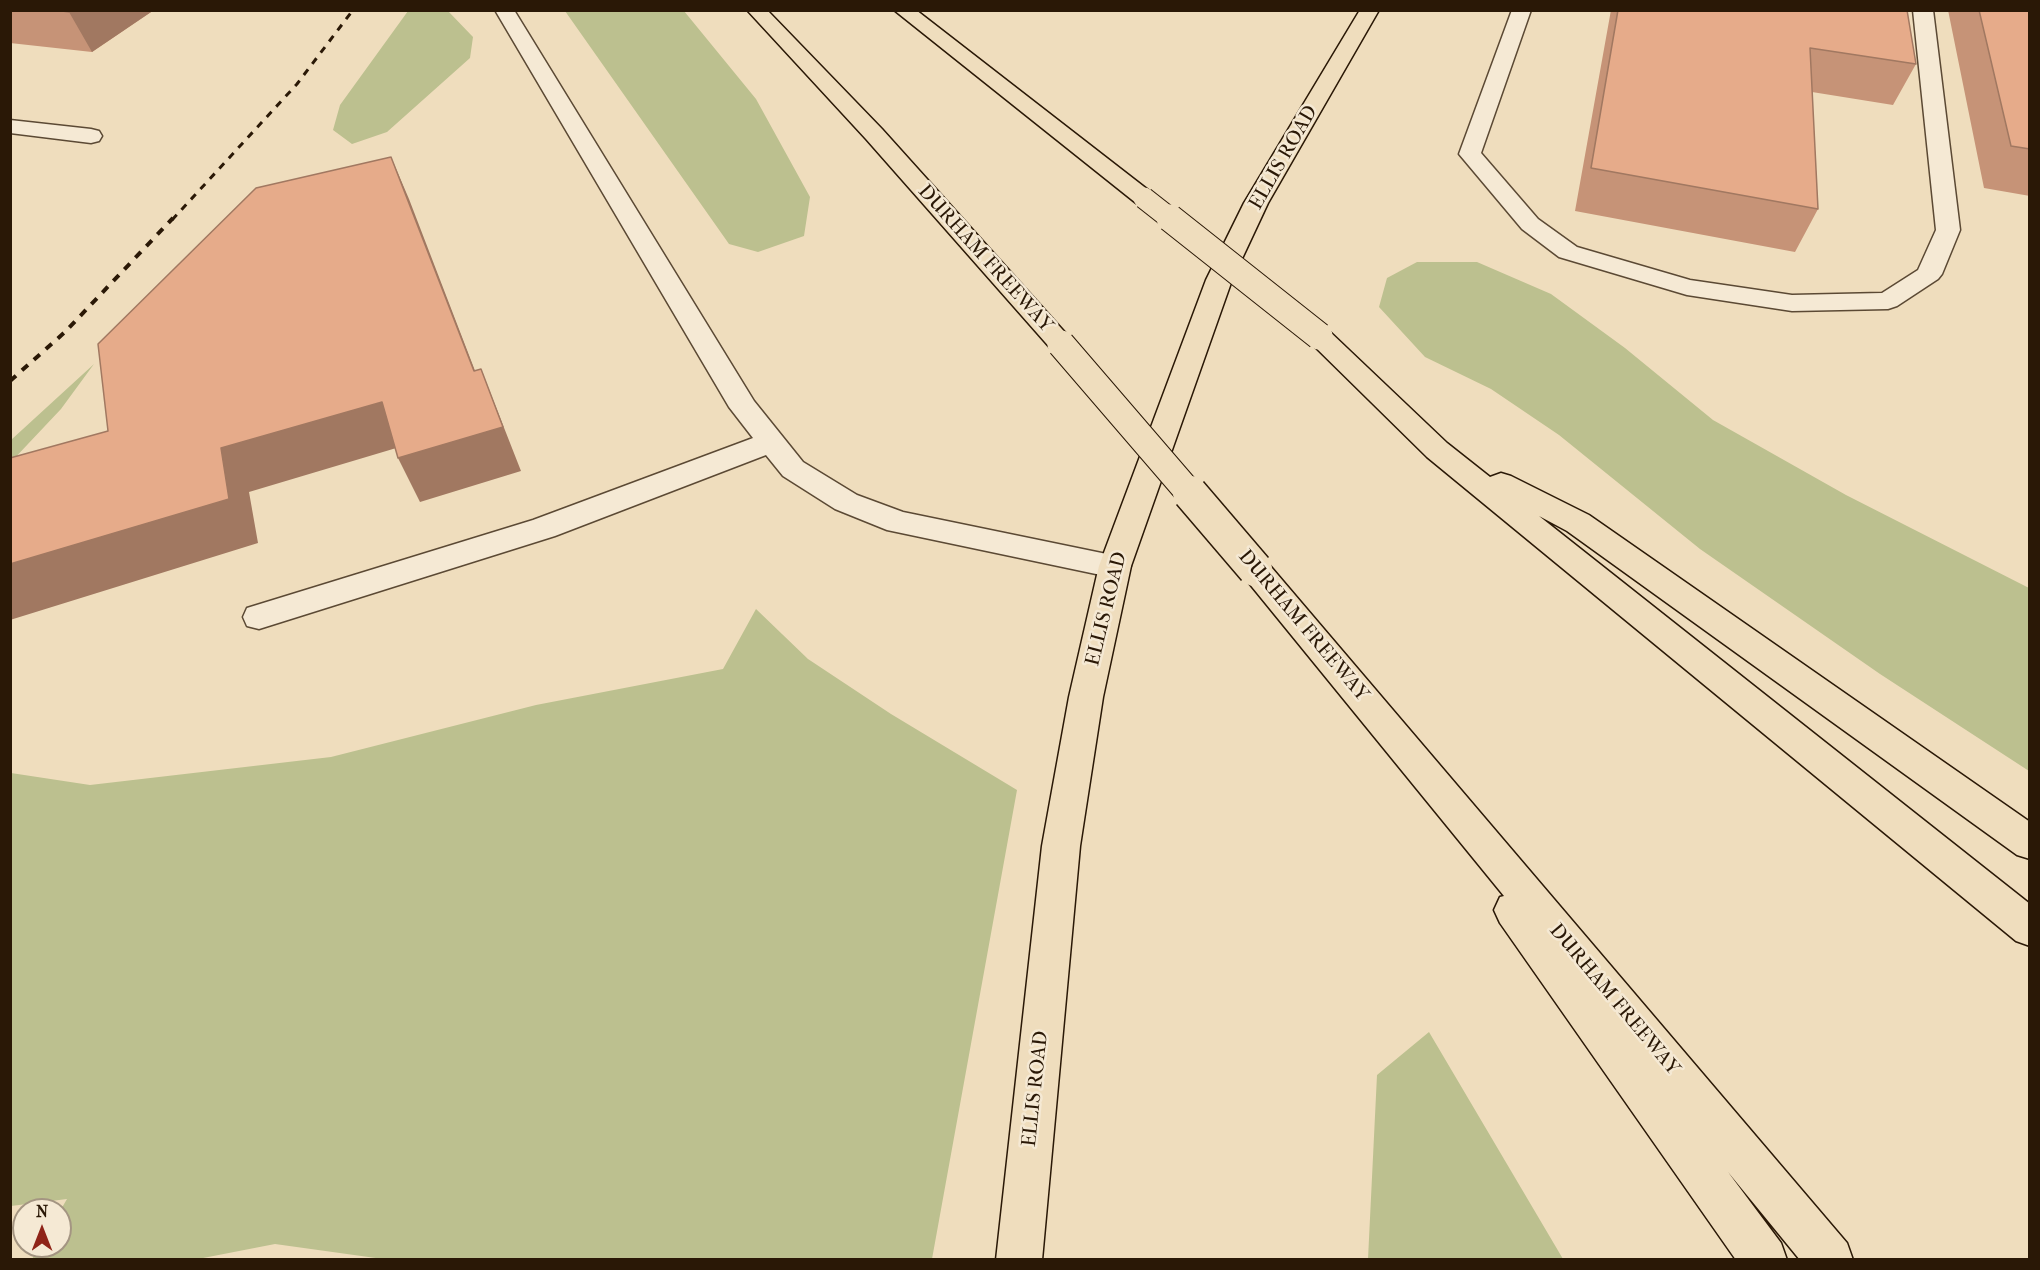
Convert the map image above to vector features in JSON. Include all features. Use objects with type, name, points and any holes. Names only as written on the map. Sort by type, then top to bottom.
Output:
[{"type":"main road","name":"DURHAM FREEWAY","points":[[756,10],[874,134],[1061,344],[1255,569],[1830,1260]]},
{"type":"main road","points":[[903,10],[1319,336],[1437,450],[2030,928]]},
{"type":"main road","name":"ELLIS ROAD","points":[[1018,1260],[1061,846],[1086,698],[1115,566],[1219,280],[1256,203],[1370,10]]},
{"type":"main road","points":[[1437,450],[1578,523],[2030,843]]},
{"type":"main road","points":[[1356,689],[1764,1260]]},
{"type":"lane","points":[[504,10],[743,407],[793,469],[846,502],[897,522],[1115,566]]},
{"type":"lane","points":[[1522,10],[1470,154],[1530,224],[1568,252],[1687,287],[1792,303],[1888,301],[1929,273],[1948,230],[1923,10]]},
{"type":"lane","points":[[10,126],[91,136]]},
{"type":"lane","points":[[259,617],[544,528],[771,442]]},
{"type":"green space","points":[[408,11],[448,11],[473,37],[470,58],[387,132],[352,144],[333,130],[340,105]]},
{"type":"green space","points":[[565,11],[684,11],[756,99],[810,197],[804,236],[758,252],[729,244]]},
{"type":"green space","points":[[1417,262],[1477,262],[1551,294],[1625,348],[1713,420],[1846,495],[2029,588],[2029,771],[1880,674],[1700,549],[1559,435],[1491,389],[1425,357],[1379,307],[1387,278]]},
{"type":"green space","points":[[94,364],[61,409],[11,462],[11,440]]},
{"type":"green space","points":[[756,609],[808,659],[891,714],[1017,790],[932,1259],[390,1260],[275,1244],[198,1259],[32,1259],[72,1258],[72,1198],[12,1198],[11,1206],[11,773],[90,785],[331,757],[536,705],[723,669]]},
{"type":"green space","points":[[1429,1032],[1563,1259],[1368,1259],[1377,1075]]},
{"type":"building","points":[[1618,10],[1907,10],[1916,64],[1810,48],[1818,209],[1591,168]]},
{"type":"building","points":[[1979,10],[2030,10],[2030,149],[2011,146]]},
{"type":"building","points":[[391,157],[474,371],[481,369],[503,427],[398,458],[382,402],[221,448],[229,499],[10,564],[10,458],[108,431],[98,344],[256,188]]},
{"type":"railway","points":[[172,220],[297,84],[353,10]]},
{"type":"railway","points":[[10,381],[65,332],[173,218]]}]
